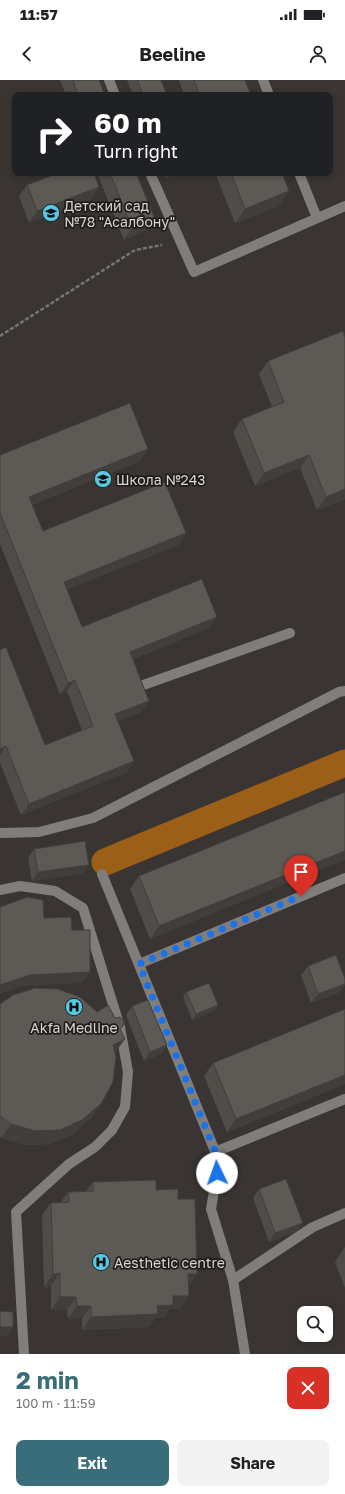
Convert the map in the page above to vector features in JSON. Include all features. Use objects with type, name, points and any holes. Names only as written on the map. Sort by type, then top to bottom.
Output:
[{"type":"lane","points":[[108,80],[114,92]]},
{"type":"lane","points":[[263,80],[268,92]]},
{"type":"lane","points":[[151,176],[194,272],[345,206]]},
{"type":"lane","points":[[300,176],[317,218]]},
{"type":"lane","points":[[132,689],[290,633]]},
{"type":"lane","points":[[0,832],[39,832],[94,818],[339,692],[345,691]]},
{"type":"lane","points":[[102,874],[219,1161],[211,1209],[233,1280],[245,1354]]},
{"type":"lane","points":[[139,964],[345,878]]},
{"type":"lane","points":[[0,890],[20,886],[55,891],[83,908],[120,1028],[128,1072],[125,1107],[112,1130],[95,1147],[70,1164],[16,1212],[24,1354]]},
{"type":"lane","points":[[215,1152],[345,1099]]},
{"type":"lane","points":[[233,1280],[313,1227],[345,1213]]},
{"type":"path","points":[[0,336],[135,250],[162,245],[188,260]]},
{"type":"building","points":[[73,80],[99,80],[104,92],[77,92]]},
{"type":"building","points":[[137,80],[161,80],[166,92],[142,92]]},
{"type":"building","points":[[194,80],[245,80],[250,92],[199,92]]},
{"type":"building","points":[[50,176],[95,176],[99,187],[37,211],[27,185]]},
{"type":"building","points":[[111,176],[137,176],[155,219],[132,228]]},
{"type":"building","points":[[232,176],[283,176],[289,191],[245,209]]},
{"type":"building","points":[[343,331],[345,337],[345,489],[326,497],[309,455],[264,473],[242,419],[284,402],[268,361]]},
{"type":"building","points":[[130,403],[148,449],[29,497],[43,531],[165,482],[186,533],[64,582],[82,627],[202,579],[217,617],[130,652],[149,701],[115,714],[134,761],[29,804],[6,746],[0,749],[0,650],[6,647],[45,745],[93,726],[75,680],[68,683],[0,513],[0,455]]},
{"type":"building","points":[[345,792],[345,851],[159,926],[139,876]]},
{"type":"building","points":[[85,841],[89,865],[38,872],[34,849]]},
{"type":"building","points":[[27,897],[43,900],[44,918],[71,917],[72,930],[90,930],[90,972],[30,975],[0,985],[0,907]]},
{"type":"building","points":[[336,955],[345,979],[345,984],[318,994],[308,966]]},
{"type":"building","points":[[209,983],[218,1005],[196,1014],[186,992]]},
{"type":"building","points":[[35,988],[58,989],[80,997],[97,1012],[108,1005],[115,1018],[120,1017],[124,1021],[123,1026],[120,1029],[125,1039],[113,1045],[116,1057],[113,1082],[101,1104],[82,1120],[60,1130],[35,1131],[11,1124],[0,1116],[0,1004],[13,995]]},
{"type":"building","points":[[148,1000],[167,1045],[150,1052],[132,1006]]},
{"type":"building","points":[[345,1009],[345,1075],[236,1119],[213,1063]]},
{"type":"building","points":[[286,1179],[303,1223],[275,1233],[259,1189]]},
{"type":"building","points":[[156,1180],[156,1190],[178,1189],[178,1199],[195,1199],[197,1274],[188,1274],[189,1296],[173,1296],[173,1305],[157,1306],[158,1314],[91,1317],[91,1306],[77,1306],[76,1297],[60,1297],[60,1273],[53,1274],[51,1203],[69,1202],[68,1192],[93,1191],[93,1182]]},
{"type":"building","points":[[0,1311],[13,1312],[13,1327],[0,1327]]},
{"type":"waterway","points":[[105,862],[345,763]]},
{"type":"place","name":"Детский сад №78 \"Асалбону\"","points":[[51,213]]},
{"type":"place","name":"Школа №243","points":[[103,479]]},
{"type":"place","name":"Akfa Medline","points":[[74,1007]]},
{"type":"place","name":"Aesthetic centre","points":[[101,1262]]},
{"type":"route","points":[[217,1173],[219,1161],[139,964],[301,896]]}]
